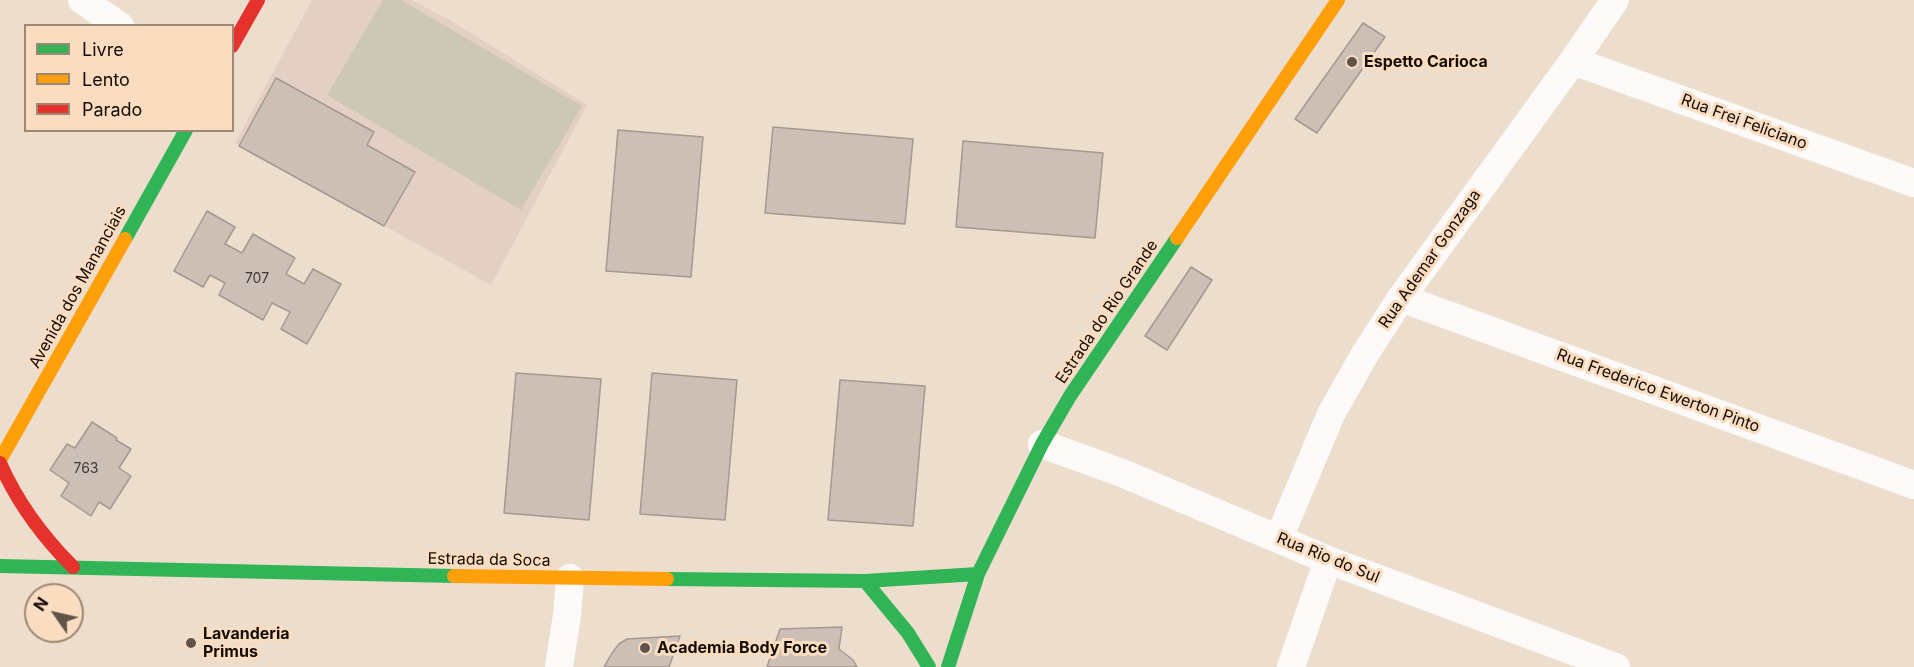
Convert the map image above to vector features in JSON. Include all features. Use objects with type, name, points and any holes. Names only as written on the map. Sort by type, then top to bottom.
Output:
[{"type":"street","points":[[82,0],[117,24]]},
{"type":"street","points":[[234,42],[258,0]]},
{"type":"street","name":"Estrada do Rio Grande","points":[[948,667],[978,574],[1042,444],[1070,396],[1338,0]]},
{"type":"street","name":"Rua Ademar Gonzaga","points":[[1279,538],[1331,414],[1365,354],[1401,298],[1615,0]]},
{"type":"street","name":"Rua Frei Feliciano","points":[[1573,61],[1914,183]]},
{"type":"street","name":"Avenida dos Mananciais","points":[[0,461],[185,132]]},
{"type":"street","name":"Rua Frederico Ewerton Pinto","points":[[1401,298],[1914,485]]},
{"type":"street","name":"Rua Rio do Sul","points":[[1042,444],[1122,473],[1328,560],[1603,665]]},
{"type":"street","points":[[0,461],[9,485],[32,523],[73,567]]},
{"type":"street","points":[[1291,667],[1328,560]]},
{"type":"street","name":"Estrada da Soca","points":[[0,566],[570,578],[865,581],[978,574]]},
{"type":"street","points":[[559,667],[570,578]]},
{"type":"street","points":[[865,581],[917,644],[929,667]]},
{"type":"shaded area","points":[[312,0],[411,0],[448,19],[587,105],[491,285],[235,143]]},
{"type":"shaded area","points":[[383,0],[401,0],[582,106],[521,210],[327,95]]},
{"type":"building","name":"Espetto Carioca","points":[[1363,23],[1385,37],[1317,133],[1295,119]]},
{"type":"building","points":[[276,78],[374,132],[367,145],[415,172],[384,226],[239,146]]},
{"type":"building","points":[[773,127],[913,139],[905,224],[765,213]]},
{"type":"building","points":[[618,130],[703,137],[691,277],[606,271]]},
{"type":"building","points":[[963,141],[1103,153],[1095,238],[956,227]]},
{"type":"building","points":[[207,211],[235,227],[225,244],[242,253],[253,234],[295,258],[286,274],[304,284],[313,269],[341,284],[307,344],[281,329],[290,312],[272,303],[263,320],[219,295],[225,283],[210,275],[203,287],[174,271]]},
{"type":"building","points":[[1191,267],[1212,280],[1167,350],[1145,336]]},
{"type":"building","points":[[516,373],[601,379],[589,520],[504,513]]},
{"type":"building","points":[[652,373],[737,380],[725,520],[640,514]]},
{"type":"building","points":[[840,380],[925,386],[913,526],[828,520]]},
{"type":"building","points":[[92,422],[131,449],[119,468],[131,476],[110,509],[99,502],[91,516],[61,496],[69,483],[50,470],[67,444],[75,448]]},
{"type":"building","points":[[842,627],[839,649],[853,660],[857,667],[767,667],[780,629]]},
{"type":"building","name":"Academia Body Force","points":[[680,636],[669,667],[604,667],[619,644],[627,639]]},
{"type":"traffic: fast","points":[[125,239],[185,132]]},
{"type":"traffic: fast","points":[[948,667],[978,574],[1042,444],[1070,396],[1177,238]]},
{"type":"traffic: fast","points":[[0,566],[454,576]]},
{"type":"traffic: fast","points":[[667,579],[865,581],[978,574]]},
{"type":"traffic: fast","points":[[865,581],[908,633],[929,667]]},
{"type":"traffic: slow","points":[[1177,238],[1338,0]]},
{"type":"traffic: slow","points":[[0,460],[125,239]]},
{"type":"traffic: slow","points":[[454,576],[667,579]]},
{"type":"traffic: jam","points":[[234,42],[258,0]]},
{"type":"traffic: jam","points":[[0,463],[32,519],[73,567]]},
{"type":"place","name":"Espetto Carioca","points":[[1352,62]]},
{"type":"place","name":"Lavanderia Primus","points":[[191,643]]},
{"type":"place","name":"Academia Body Force","points":[[645,648]]}]
